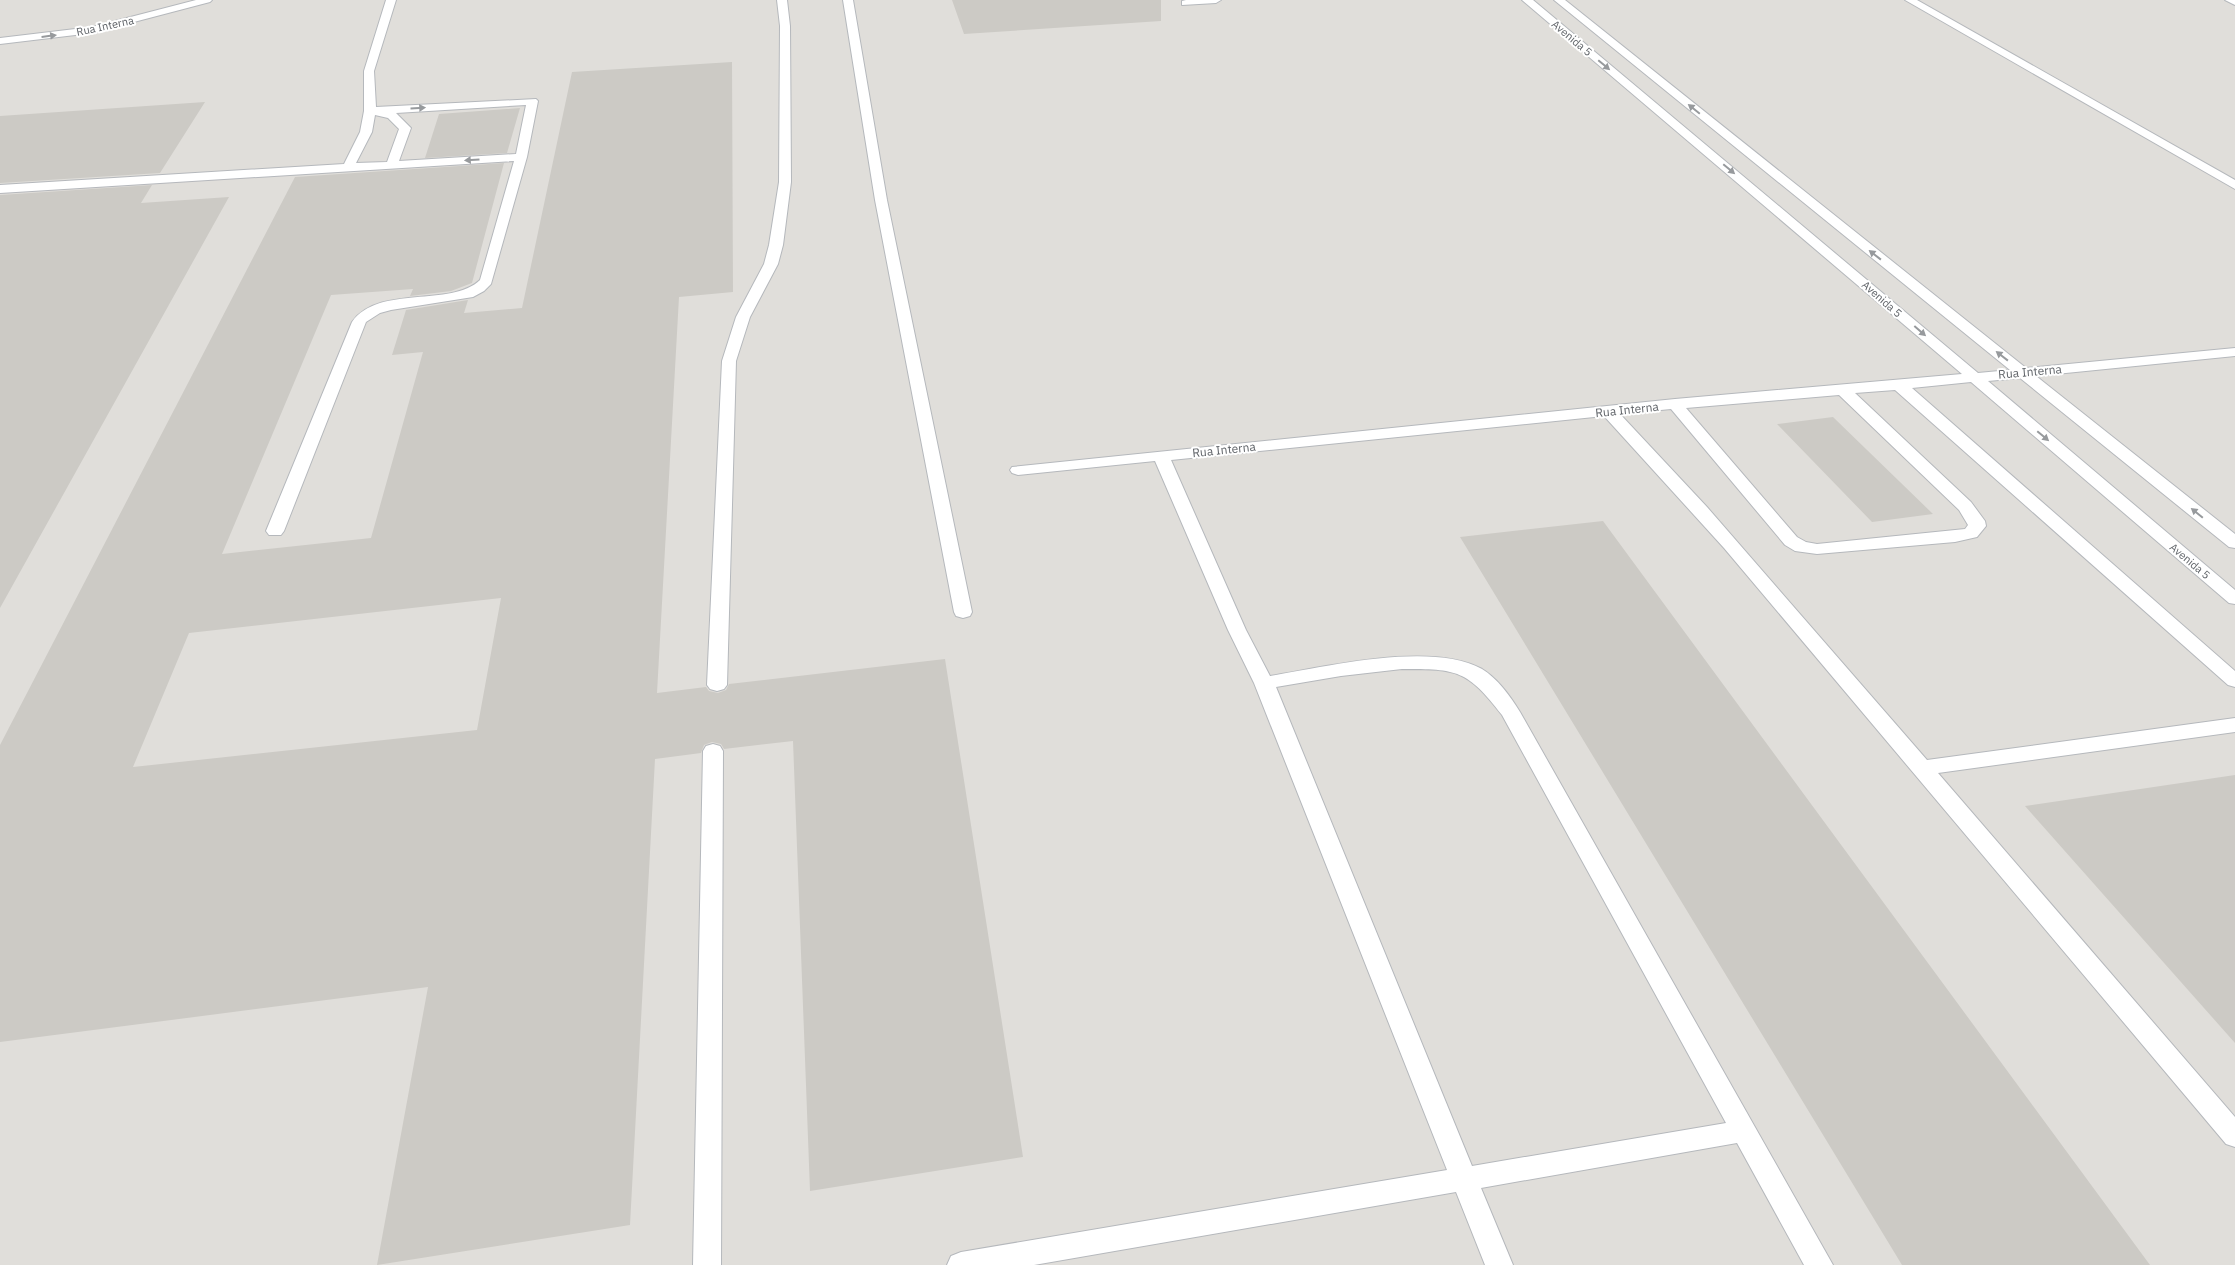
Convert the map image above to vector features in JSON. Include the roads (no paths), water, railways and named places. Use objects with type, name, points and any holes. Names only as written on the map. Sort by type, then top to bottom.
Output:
[{"type":"lane","points":[[0,30],[89,19],[169,0]]},
{"type":"lane","name":"Rua Interna","points":[[0,41],[92,30],[208,0]]},
{"type":"lane","points":[[348,168],[366,132],[370,111],[369,71],[391,0]]},
{"type":"lane","points":[[718,685],[718,617],[729,361],[743,317],[771,264],[776,245],[785,182],[785,26],[782,0]]},
{"type":"lane","points":[[848,0],[881,200],[964,612]]},
{"type":"lane","points":[[1185,3],[1216,0]]},
{"type":"lane","name":"Avenida 5","points":[[1527,0],[2235,599]]},
{"type":"lane","name":"Avenida 5","points":[[1559,0],[2235,544]]},
{"type":"lane","points":[[1910,0],[2235,185]]},
{"type":"lane","points":[[2230,0],[2235,2]]},
{"type":"lane","points":[[275,530],[361,319],[380,308],[468,294],[479,288],[486,281],[521,157],[532,101],[370,111]]},
{"type":"lane","points":[[370,111],[392,115],[405,128],[390,166]]},
{"type":"lane","points":[[1694,140],[1731,138]]},
{"type":"lane","points":[[0,189],[521,157]]},
{"type":"lane","points":[[1768,202],[1804,199]]},
{"type":"lane","name":"Rua Interna","points":[[1018,470],[1675,404],[1899,385],[2235,352]]},
{"type":"lane","points":[[1899,385],[2235,681]]},
{"type":"lane","points":[[1675,404],[1784,534],[1796,545],[1817,549],[1954,536],[1975,530],[1978,526],[1966,506],[1843,390]]},
{"type":"lane","points":[[1609,412],[1654,458],[1707,517],[2024,885],[2235,1136]]},
{"type":"lane","points":[[1161,456],[1237,630],[1264,683],[1463,1180],[1499,1265]]},
{"type":"lane","points":[[1264,683],[1392,664],[1424,662],[1452,664],[1473,672],[1486,682],[1510,712],[1819,1265]]},
{"type":"lane","points":[[1922,768],[2235,725]]},
{"type":"lane","points":[[707,1265],[713,751]]},
{"type":"lane","points":[[961,1265],[1745,1131]]}]
